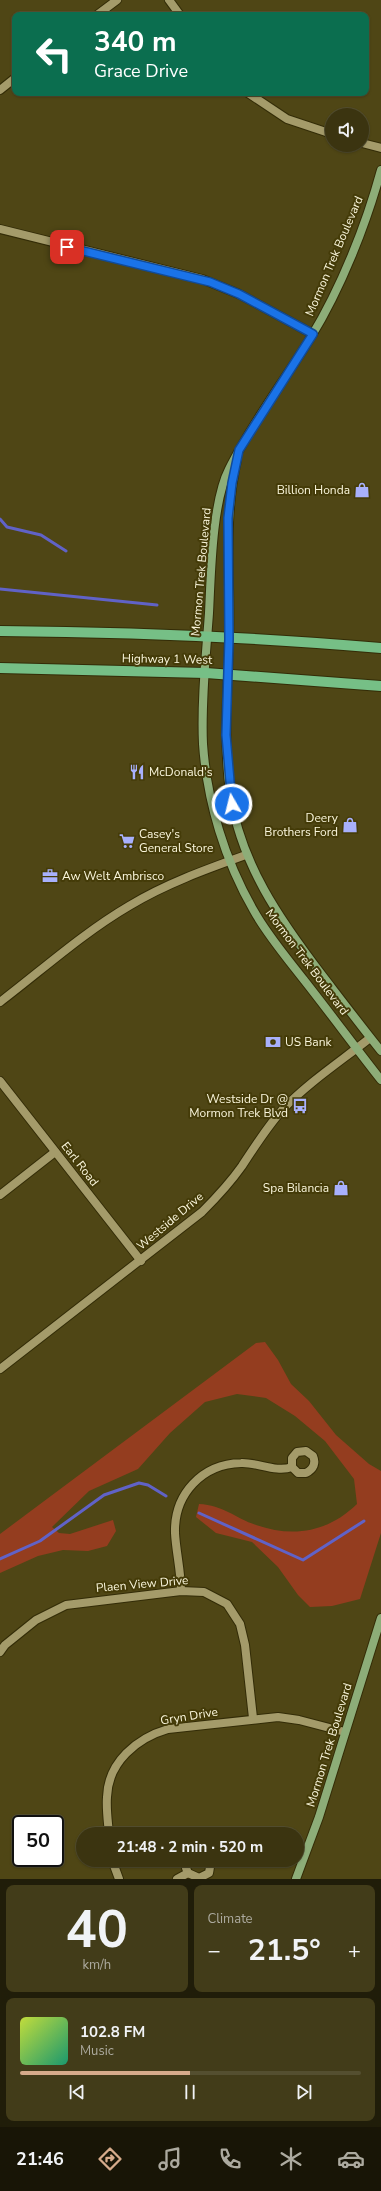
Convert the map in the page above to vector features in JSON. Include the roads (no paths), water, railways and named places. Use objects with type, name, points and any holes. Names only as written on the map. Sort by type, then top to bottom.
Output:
[{"type":"main road","name":"Mormon Trek Boulevard","points":[[381,170],[356,242],[313,334],[239,450],[227,472],[220,497],[213,556],[207,638],[203,744],[211,797],[230,861],[252,906],[271,938],[381,1080]]},
{"type":"main road","name":"Mormon Trek Boulevard","points":[[239,450],[232,483],[228,518],[229,639],[226,735],[228,772],[234,816],[246,855],[263,891],[290,933],[381,1051]]},
{"type":"main road","name":"Highway 1 West","points":[[0,631],[147,633],[207,638],[290,640],[381,648]]},
{"type":"main road","name":"Highway 1 West","points":[[0,668],[228,674],[381,686]]},
{"type":"main road","name":"Mormon Trek Boulevard","points":[[296,1879],[319,1817],[381,1618]]},
{"type":"street","points":[[101,12],[117,0]]},
{"type":"street","points":[[169,0],[178,12]]},
{"type":"street","points":[[0,90],[12,80]]},
{"type":"street","points":[[252,96],[287,119],[325,132]]},
{"type":"street","points":[[369,145],[381,148]]},
{"type":"street","points":[[0,230],[202,279],[239,294],[313,334]]},
{"type":"street","points":[[0,1002],[98,926],[131,904],[157,891],[246,855]]},
{"type":"street","name":"Westside Drive","points":[[0,1369],[141,1261],[202,1212],[220,1194],[260,1138],[284,1109],[300,1093],[370,1038]]},
{"type":"street","name":"Earl Road","points":[[0,1081],[141,1261]]},
{"type":"street","points":[[0,1195],[55,1152]]},
{"type":"street","points":[[181,1590],[175,1533],[176,1519],[180,1504],[190,1486],[198,1477],[208,1471],[231,1463],[244,1463],[278,1468],[292,1467]]},
{"type":"street","name":"Plaen View Drive","points":[[0,1652],[10,1641],[36,1620],[66,1605],[181,1590],[197,1591],[214,1596],[227,1604],[234,1612],[240,1624],[245,1645],[253,1718]]},
{"type":"street","name":"Gryn Drive","points":[[109,1827],[108,1786],[118,1764],[132,1747],[156,1733],[168,1729],[253,1718],[290,1718],[345,1732]]},
{"type":"street","points":[[115,1867],[119,1879]]},
{"type":"street","points":[[186,1867],[188,1873],[193,1877],[204,1877],[210,1867]]},
{"type":"street","points":[[177,1879],[188,1873]]},
{"type":"waterway","points":[[0,519],[7,527],[41,535],[66,551]]},
{"type":"waterway","points":[[0,589],[157,605]]},
{"type":"waterway","points":[[0,1559],[40,1541],[104,1495],[139,1483],[148,1485],[166,1496]]},
{"type":"waterway","points":[[199,1513],[303,1560],[364,1521]]},
{"type":"place","name":"Billion Honda","points":[[362,490]]},
{"type":"place","name":"McDonald's","points":[[137,772]]},
{"type":"place","name":"Deery Brothers Ford","points":[[350,825]]},
{"type":"place","name":"Casey's General Store","points":[[127,841]]},
{"type":"place","name":"Aw Welt Ambrisco","points":[[50,876]]},
{"type":"place","name":"US Bank","points":[[273,1042]]},
{"type":"place","name":"Westside Dr @ Mormon Trek Blvd","points":[[300,1106]]},
{"type":"place","name":"Spa Bilancia","points":[[341,1188]]}]
